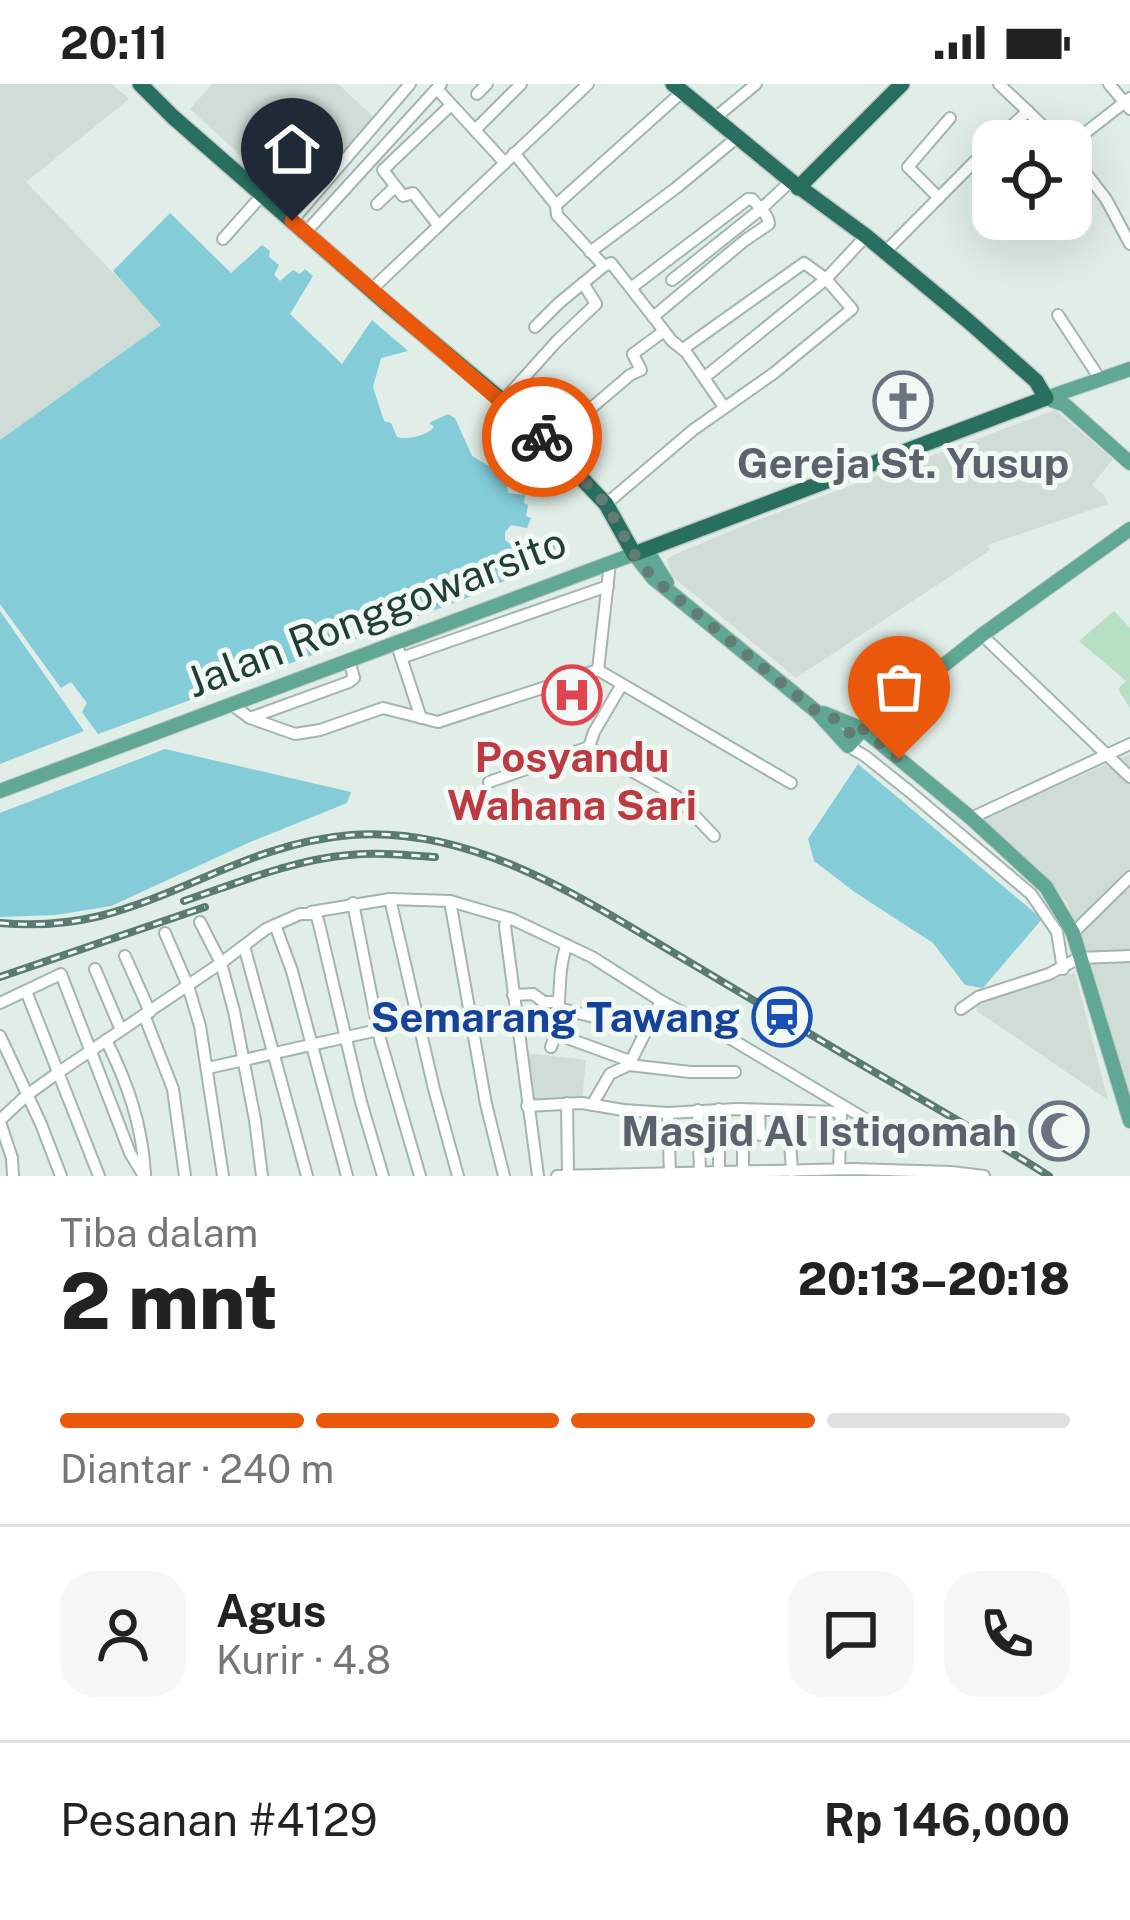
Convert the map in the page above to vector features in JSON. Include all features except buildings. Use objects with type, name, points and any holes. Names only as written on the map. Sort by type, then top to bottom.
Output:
[{"type":"highway","points":[[140,84],[549,444],[606,504],[640,551]]},
{"type":"highway","points":[[795,184],[902,84]]},
{"type":"highway","points":[[678,88],[866,236],[1036,381],[1046,398]]},
{"type":"highway","name":"Jalan Ronggowarsito","points":[[640,551],[1046,398]]},
{"type":"main road","points":[[1046,398],[1130,369]]},
{"type":"main road","points":[[1046,398],[1065,405],[1130,463]]},
{"type":"main road","points":[[855,738],[982,635],[1130,529]]},
{"type":"main road","points":[[640,551],[673,592],[817,712],[971,818],[1046,887],[1072,933],[1128,1110]]},
{"type":"main road","name":"Jalan Ronggowarsito","points":[[0,791],[640,551]]},
{"type":"main road","points":[[817,712],[838,720],[855,738]]},
{"type":"street","points":[[299,227],[410,84]]},
{"type":"street","points":[[477,94],[487,84]]},
{"type":"street","points":[[475,130],[521,84]]},
{"type":"street","points":[[370,290],[587,84]]},
{"type":"street","points":[[716,117],[756,84]]},
{"type":"street","points":[[999,84],[1036,120]]},
{"type":"street","points":[[1092,129],[1128,103],[1109,84]]},
{"type":"street","points":[[299,227],[439,87],[505,163]]},
{"type":"street","points":[[556,205],[678,88]]},
{"type":"street","points":[[438,225],[413,193],[404,197],[384,168],[452,105]]},
{"type":"street","points":[[1019,120],[1028,112]]},
{"type":"street","points":[[939,198],[908,167],[950,118]]},
{"type":"street","points":[[590,252],[739,136]]},
{"type":"street","points":[[514,153],[556,205],[557,215],[604,266]]},
{"type":"street","points":[[885,253],[972,164]]},
{"type":"street","points":[[1092,182],[1129,240]]},
{"type":"street","points":[[672,280],[795,184]]},
{"type":"street","points":[[377,204],[395,187]]},
{"type":"street","points":[[224,239],[263,194]]},
{"type":"street","points":[[631,288],[748,200],[769,219],[769,224],[653,317]]},
{"type":"street","points":[[705,233],[715,248]]},
{"type":"street","points":[[705,377],[826,279],[866,236]]},
{"type":"street","points":[[536,327],[610,263],[647,299],[653,317],[705,377],[724,407]]},
{"type":"street","points":[[606,504],[851,311],[826,279],[806,263],[800,264],[683,350]]},
{"type":"street","points":[[662,265],[683,293]]},
{"type":"street","points":[[502,401],[595,306],[584,283]]},
{"type":"street","points":[[559,303],[574,325]]},
{"type":"street","points":[[1058,314],[1100,379]]},
{"type":"street","points":[[549,444],[630,376],[633,354],[664,331]]},
{"type":"street","points":[[598,670],[610,563]]},
{"type":"street","points":[[401,658],[608,586]]},
{"type":"street","points":[[982,635],[1130,777]]},
{"type":"street","points":[[395,642],[421,718]]},
{"type":"street","points":[[250,718],[349,682],[354,677],[349,660]]},
{"type":"street","points":[[598,670],[790,783]]},
{"type":"street","points":[[232,705],[250,718],[303,734],[383,708],[438,722],[598,670]]},
{"type":"street","points":[[589,747],[621,686]]},
{"type":"street","points":[[855,738],[865,756],[1031,894],[1057,932],[1063,969]]},
{"type":"street","points":[[971,818],[1130,745]]},
{"type":"street","points":[[489,782],[589,747],[676,796],[714,836]]},
{"type":"street","points":[[1072,933],[1130,877]]},
{"type":"street","points":[[390,899],[458,1176]]},
{"type":"street","points":[[13,1176],[0,1121],[27,1095],[275,925],[305,913],[390,899],[450,901],[512,919],[592,957],[892,1135]]},
{"type":"street","points":[[450,901],[486,1104],[504,1176]]},
{"type":"street","points":[[352,903],[378,1030],[420,1176]]},
{"type":"street","points":[[305,913],[316,914],[319,924],[383,1176]]},
{"type":"street","points":[[512,919],[505,926],[538,1176]]},
{"type":"street","points":[[200,922],[221,963],[235,1011],[262,1176]]},
{"type":"street","points":[[275,925],[292,971],[347,1176]]},
{"type":"street","points":[[165,934],[200,1025],[223,1176]]},
{"type":"street","points":[[244,946],[307,1176]]},
{"type":"street","points":[[566,946],[553,1041],[629,1063],[690,1072],[735,1072]]},
{"type":"street","points":[[125,956],[175,1098],[185,1176]]},
{"type":"street","points":[[961,1009],[978,998],[1063,969],[1079,958],[1130,956]]},
{"type":"street","points":[[95,969],[121,1030]]},
{"type":"street","points":[[0,1003],[61,974],[130,1153],[145,1176]]},
{"type":"street","points":[[26,991],[99,1176]]},
{"type":"street","points":[[513,994],[533,994],[645,1033]]},
{"type":"street","points":[[592,1105],[610,1074],[629,1063],[661,1001]]},
{"type":"street","points":[[208,1068],[378,1030]]},
{"type":"street","points":[[0,1036],[61,1176]]},
{"type":"street","points":[[106,1040],[131,1091],[145,1176]]},
{"type":"street","points":[[527,1106],[567,1102],[668,1112],[842,1109]]},
{"type":"street","points":[[567,1102],[568,1175]]},
{"type":"street","points":[[719,1109],[725,1174]]},
{"type":"street","points":[[842,1109],[849,1172]]},
{"type":"street","points":[[621,1126],[623,1110]]},
{"type":"street","points":[[698,1111],[700,1173]]},
{"type":"street","points":[[759,1111],[760,1135]]},
{"type":"street","points":[[668,1112],[670,1174]]},
{"type":"street","points":[[788,1112],[792,1172]]},
{"type":"street","points":[[743,1150],[743,1172]]},
{"type":"street","points":[[557,1176],[743,1172],[984,1176]]},
{"type":"shaded area","points":[[0,84],[112,84],[129,99],[26,182],[162,324],[0,440]]},
{"type":"shaded area","points":[[212,84],[338,84],[377,120],[298,208],[190,109]]},
{"type":"shaded area","points":[[1055,410],[1113,459],[1092,485],[1108,504],[988,545],[990,550],[796,678],[672,576],[667,559],[674,555]]},
{"type":"shaded area","points":[[1130,754],[1130,1107],[1067,902],[983,818]]},
{"type":"shaded area","points":[[1075,973],[1108,1100],[978,1012],[976,1005]]},
{"type":"shaded area","points":[[526,1053],[586,1060],[582,1101],[530,1106]]},
{"type":"green space","points":[[1114,611],[1130,628],[1130,708],[1118,689],[1126,681],[1079,641]]},
{"type":"water","points":[[170,213],[231,273],[262,245],[279,265],[274,275],[280,281],[293,270],[300,274],[305,269],[313,276],[290,314],[342,364],[372,320],[408,351],[381,358],[373,387],[384,421],[391,423],[397,437],[427,433],[434,427],[429,423],[448,414],[455,418],[472,456],[489,466],[516,454],[528,468],[507,487],[508,493],[525,495],[526,516],[531,518],[527,528],[511,525],[505,540],[521,552],[557,544],[547,562],[462,600],[98,734],[82,712],[87,703],[71,682],[61,688],[0,604],[0,440],[161,325],[113,271]]},
{"type":"water","points":[[0,611],[84,731],[0,764]]},
{"type":"water","points":[[165,749],[351,792],[347,803],[111,906],[0,917],[0,813]]},
{"type":"water","points":[[858,764],[1042,919],[983,988],[965,985],[933,943],[814,861],[808,839]]},
{"type":"railway","points":[[0,923],[50,924],[100,916],[252,858],[316,840],[393,835],[435,841],[515,866],[591,904],[1049,1176]]},
{"type":"railway","points":[[184,901],[265,873],[328,858],[435,857]]},
{"type":"railway","points":[[0,977],[205,907]]},
{"type":"way so far","points":[[542,437],[606,504],[653,578],[817,712],[838,720],[855,739],[863,729],[899,759]]},
{"type":"place","name":"Gereja St. Yusup","points":[[903,401]]},
{"type":"place","name":"Posyandu Wahana Sari","points":[[572,695]]},
{"type":"place","name":"Semarang Tawang","points":[[782,1017]]},
{"type":"place","name":"Masjid Al Istiqomah","points":[[1059,1131]]},
{"type":"route","points":[[292,221],[542,437]]}]
